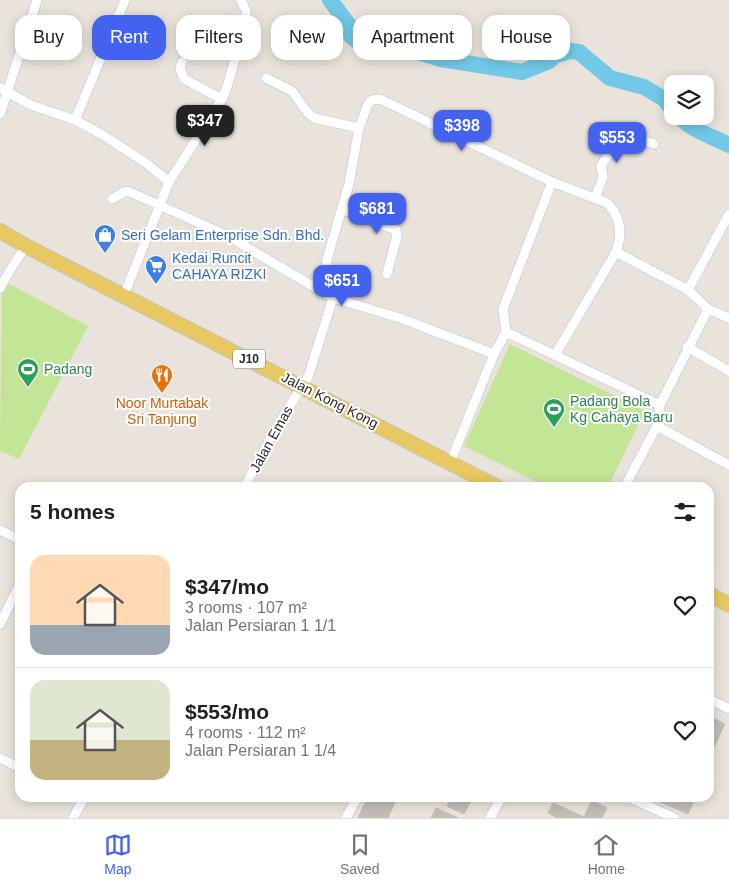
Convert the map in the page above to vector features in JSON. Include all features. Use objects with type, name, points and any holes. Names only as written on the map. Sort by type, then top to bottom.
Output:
[{"type":"main road","name":"Jalan Kong Kong","points":[[0,231],[487,482]]},
{"type":"main road","points":[[714,597],[729,605]]},
{"type":"street","points":[[0,114],[3,90],[38,0]]},
{"type":"street","points":[[75,120],[125,0]]},
{"type":"street","points":[[124,295],[169,182],[222,99],[227,87],[246,20],[246,11],[240,0]]},
{"type":"street","points":[[182,62],[180,69],[184,79],[222,99]]},
{"type":"street","points":[[266,78],[292,91],[307,112],[314,118],[359,128]]},
{"type":"street","points":[[3,90],[46,112],[75,120],[146,162],[169,182]]},
{"type":"street","points":[[332,298],[325,285],[327,259],[349,184],[359,128],[368,104],[372,100],[380,100],[552,182],[607,203],[614,210],[620,223],[621,239],[616,252],[555,355]]},
{"type":"street","points":[[595,198],[603,177],[601,166],[608,155],[619,149],[626,137],[631,136],[654,144]]},
{"type":"street","points":[[450,463],[494,354],[506,332],[503,309],[552,182]]},
{"type":"street","points":[[112,200],[126,191],[226,235],[332,298],[400,318],[494,354]]},
{"type":"street","points":[[342,209],[396,230],[397,236],[387,274]]},
{"type":"street","points":[[688,290],[729,214]]},
{"type":"street","points":[[0,288],[26,246]]},
{"type":"street","points":[[616,252],[688,290],[708,309],[729,318]]},
{"type":"street","name":"Jalan Emas","points":[[247,482],[276,428],[308,377],[332,298]]},
{"type":"street","points":[[627,482],[657,426],[660,405],[687,347],[708,309]]},
{"type":"street","points":[[506,332],[660,405]]},
{"type":"street","points":[[687,347],[729,371]]},
{"type":"street","points":[[657,426],[729,465]]},
{"type":"street","points":[[0,530],[15,538]]},
{"type":"street","points":[[0,624],[15,594]]},
{"type":"street","points":[[714,702],[729,709]]},
{"type":"street","points":[[0,758],[15,766]]},
{"type":"street","points":[[73,818],[81,802]]},
{"type":"street","points":[[346,818],[355,802]]},
{"type":"street","points":[[490,818],[499,802]]},
{"type":"street","points":[[639,802],[674,818]]},
{"type":"green space","name":"Padang","points":[[2,280],[88,326],[19,459],[0,451]]},
{"type":"green space","name":"Padang Bola Kg Cahaya Baru","points":[[510,344],[645,411],[610,482],[537,482],[464,446]]},
{"type":"building","points":[[714,718],[725,724],[714,747]]},
{"type":"building","points":[[365,802],[395,802],[388,818],[358,818]]},
{"type":"building","points":[[449,802],[470,802],[464,814],[447,806]]},
{"type":"building","points":[[591,802],[596,802],[607,808],[602,818],[557,818],[548,813],[553,803],[584,817]]},
{"type":"building","points":[[660,802],[693,802],[688,814]]},
{"type":"building","points":[[436,808],[458,818],[431,818]]},
{"type":"waterway","points":[[330,0],[348,24],[351,36],[368,46],[411,50],[441,59],[522,72],[549,61],[556,55],[570,51],[579,52],[610,78],[644,87],[664,99]]},
{"type":"waterway","points":[[690,125],[729,145]]},
{"type":"place","name":"Seri Gelam Enterprise Sdn. Bhd.","points":[[105,254]]},
{"type":"place","name":"Kedai Runcit CAHAYA RIZKI","points":[[156,285]]},
{"type":"place","name":"Padang","points":[[28,388]]},
{"type":"place","name":"Noor Murtabak Sri Tanjung","points":[[162,394]]},
{"type":"place","name":"Padang Bola Kg Cahaya Baru","points":[[554,428]]}]
